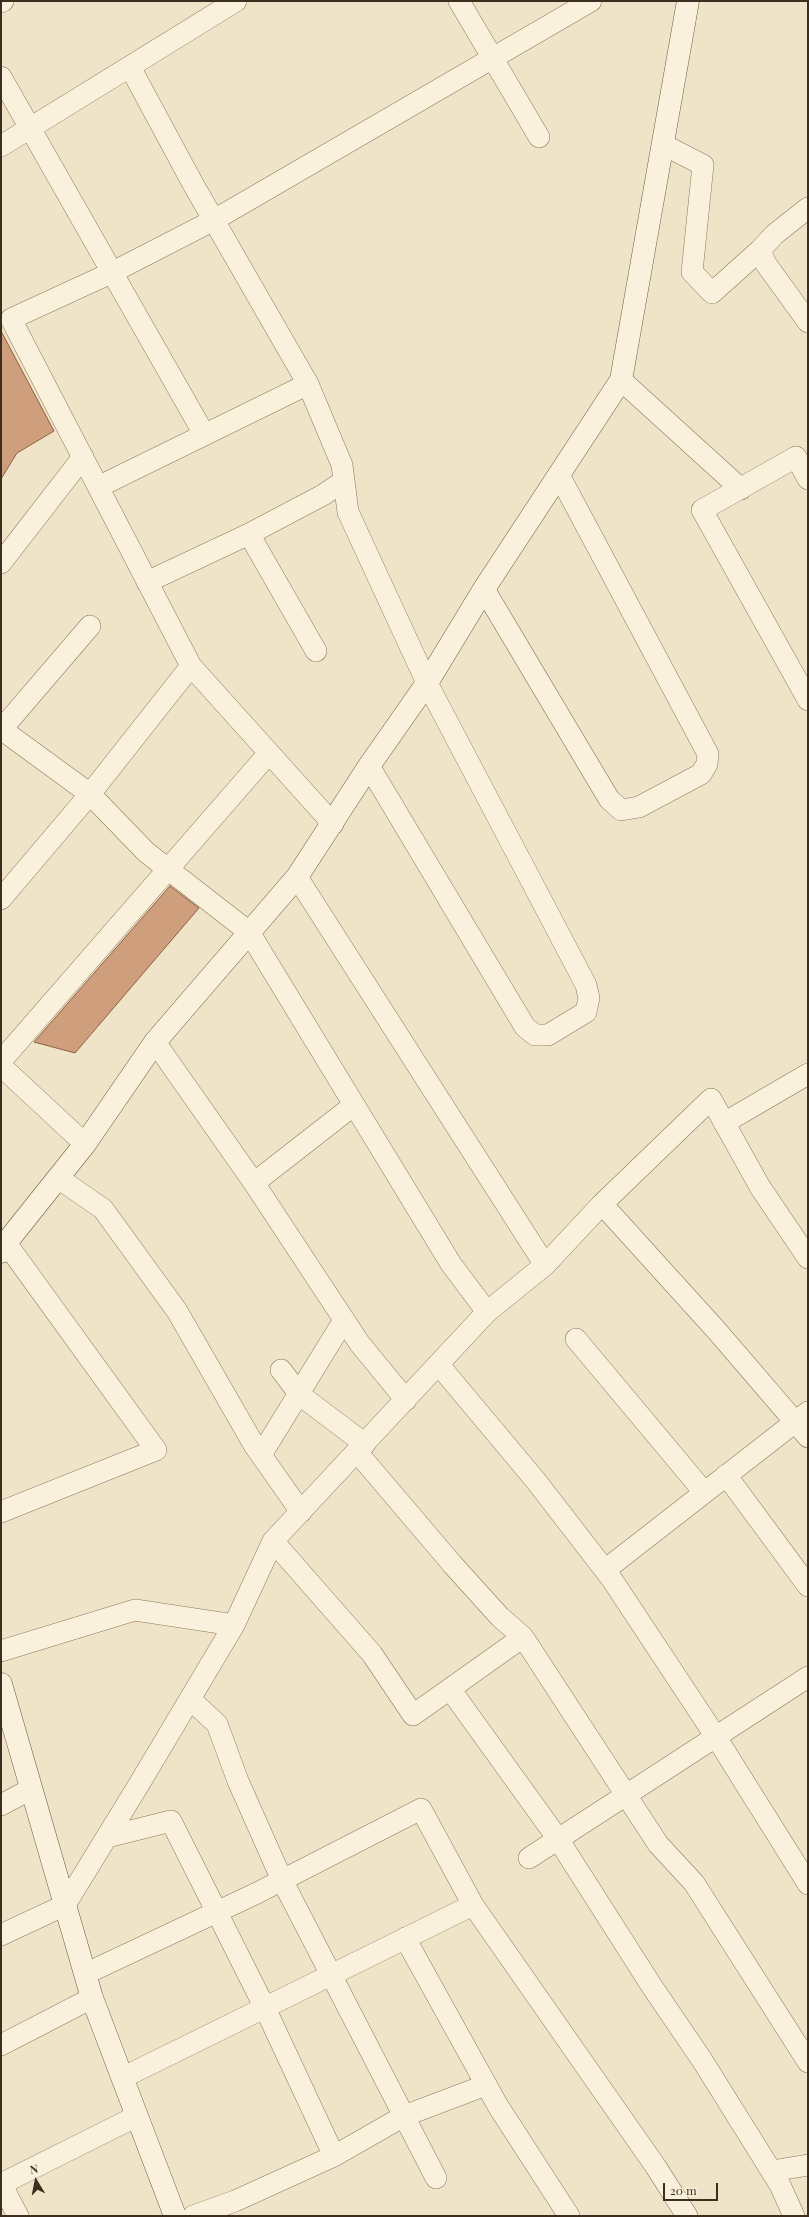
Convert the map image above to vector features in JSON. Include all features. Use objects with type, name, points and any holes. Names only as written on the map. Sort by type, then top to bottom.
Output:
[{"type":"main road","points":[[3,1247],[85,1144],[155,1042],[297,877],[333,824],[369,766],[427,683],[484,589],[621,380],[664,145],[688,1]]},
{"type":"main road","points":[[1,1684],[7,1729],[31,1789],[84,1974],[122,2078],[176,2216]]},
{"type":"street","points":[[1,146],[31,129],[236,1]]},
{"type":"street","points":[[459,1],[539,137]]},
{"type":"street","points":[[333,824],[191,666],[11,319],[113,272],[214,220],[591,1]]},
{"type":"street","points":[[130,67],[214,220],[308,384],[342,465],[348,512],[427,683],[586,985],[589,998],[586,1012],[548,1035],[536,1035],[526,1027],[369,766]]},
{"type":"street","points":[[1,77],[204,434]]},
{"type":"street","points":[[664,145],[703,165],[692,272],[712,293],[760,250],[774,234],[808,208]]},
{"type":"street","points":[[760,250],[766,264],[808,322]]},
{"type":"street","points":[[621,380],[741,489]]},
{"type":"street","points":[[98,487],[308,384]]},
{"type":"street","points":[[1,563],[83,457]]},
{"type":"street","points":[[808,479],[796,457],[702,510],[808,700]]},
{"type":"street","points":[[484,589],[609,799],[621,810],[639,807],[701,774],[707,764],[708,754],[559,475]]},
{"type":"street","points":[[147,582],[249,534],[323,495],[344,481]]},
{"type":"street","points":[[249,534],[316,651]]},
{"type":"street","points":[[90,626],[1,729],[90,794],[146,852],[249,932],[451,1264],[487,1312]]},
{"type":"street","points":[[1,899],[90,794],[191,666]]},
{"type":"street","points":[[1,1061],[269,753]]},
{"type":"street","points":[[297,877],[545,1265]]},
{"type":"street","points":[[155,1042],[254,1183],[360,1344],[406,1400]]},
{"type":"street","points":[[1,1066],[85,1144]]},
{"type":"street","points":[[724,1122],[808,1074]]},
{"type":"street","points":[[1,1935],[65,1905],[234,1625],[274,1541],[487,1312],[545,1265],[602,1204],[711,1099],[760,1187],[808,1258]]},
{"type":"street","points":[[254,1183],[354,1105]]},
{"type":"street","points":[[58,1178],[103,1209],[177,1311],[261,1455],[301,1512]]},
{"type":"street","points":[[602,1204],[717,1330],[801,1416],[808,1436]]},
{"type":"street","points":[[1,1512],[156,1450],[3,1247]]},
{"type":"street","points":[[261,1455],[300,1395],[344,1320]]},
{"type":"street","points":[[576,1340],[704,1492]]},
{"type":"street","points":[[439,1365],[536,1481],[604,1570],[716,1737],[808,1884]]},
{"type":"street","points":[[282,1370],[300,1395],[361,1448],[458,1571],[500,1617],[523,1637],[658,1844],[694,1883],[808,2062]]},
{"type":"street","points":[[604,1570],[801,1416]]},
{"type":"street","points":[[726,1475],[808,1586]]},
{"type":"street","points":[[274,1541],[372,1654],[413,1716],[523,1637]]},
{"type":"street","points":[[1,1651],[135,1610],[234,1625]]},
{"type":"street","points":[[529,1858],[808,1677]]},
{"type":"street","points":[[450,1689],[558,1839],[772,2171],[794,2216]]},
{"type":"street","points":[[190,1699],[217,1724],[238,1781],[282,1880],[330,1976],[436,2178]]},
{"type":"street","points":[[1,1805],[31,1789]]},
{"type":"street","points":[[84,1974],[282,1880],[421,1809],[473,1905],[656,2167],[687,2216]]},
{"type":"street","points":[[107,1837],[171,1821],[265,2008],[334,2156]]},
{"type":"street","points":[[122,2078],[473,1905]]},
{"type":"street","points":[[405,1938],[486,2085],[569,2216]]},
{"type":"street","points":[[1,2045],[92,1998]]},
{"type":"street","points":[[193,2216],[235,2201],[334,2156],[404,2116],[486,2085]]},
{"type":"street","points":[[18,2216],[7,2196],[3,2183],[137,2116]]},
{"type":"street","points":[[772,2171],[808,2165]]},
{"type":"building","points":[[1,331],[54,431],[17,453],[1,479]]},
{"type":"building","points":[[170,886],[199,908],[75,1053],[34,1042]]}]
